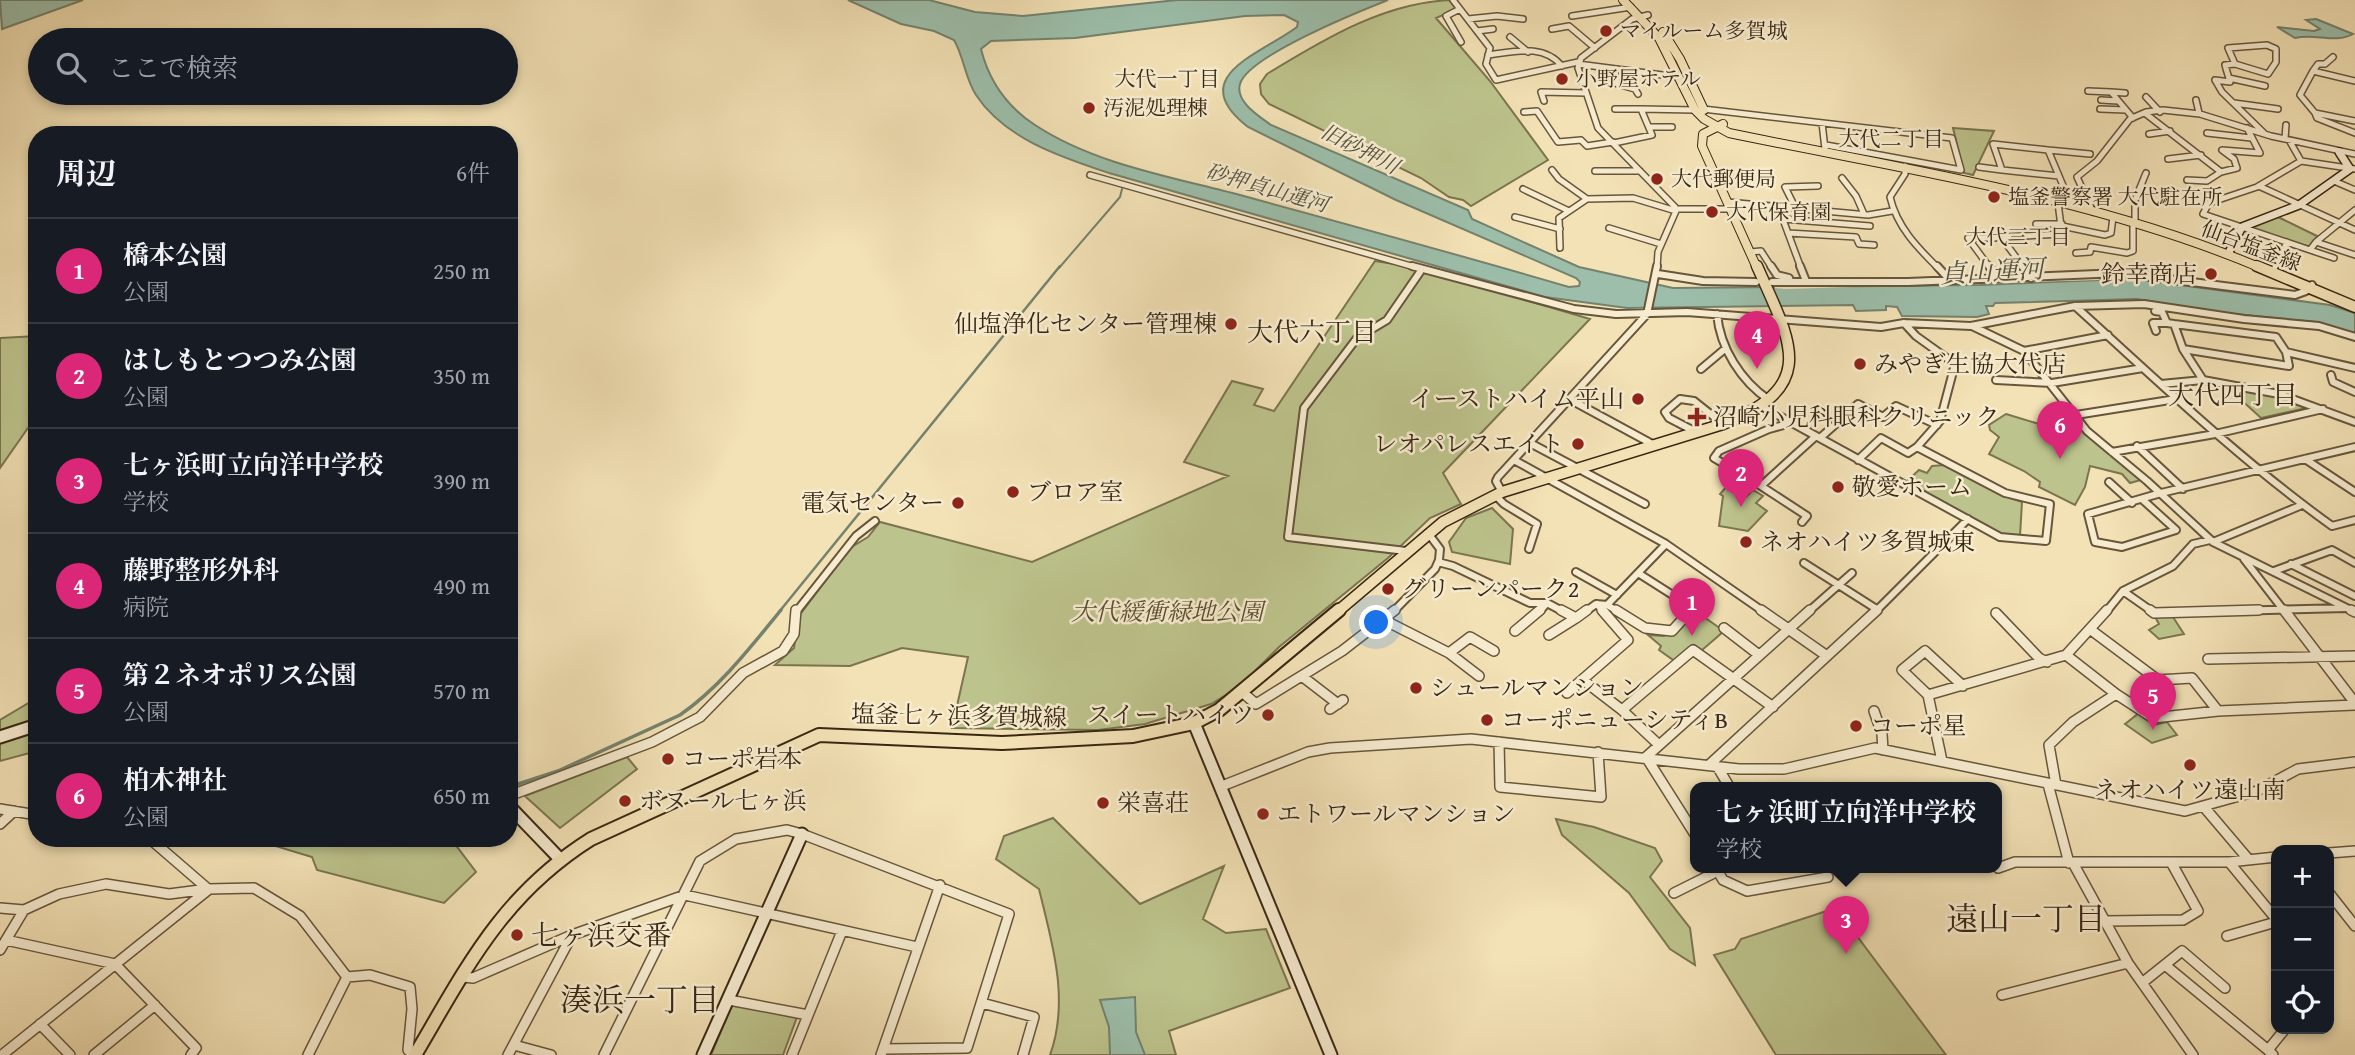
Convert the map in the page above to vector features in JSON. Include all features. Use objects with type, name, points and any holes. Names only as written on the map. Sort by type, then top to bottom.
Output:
[{"type":"main road","name":"仙台塩釜線","points":[[1623,0],[1631,3],[1673,47],[1699,109]]},
{"type":"main road","name":"仙台塩釜線","points":[[1644,16],[1699,109],[1720,126],[1741,137],[2069,200],[2113,218],[2134,221]]},
{"type":"main road","name":"仙台塩釜線","points":[[1720,126],[1760,137],[1826,147],[1905,168],[2092,209],[2276,267],[2310,286],[2355,301]]},
{"type":"main road","points":[[1720,126],[1703,134],[1701,142],[1789,341],[1791,362],[1784,381],[1765,403]]},
{"type":"main road","name":"仙台塩釜線","points":[[2229,252],[2355,307]]},
{"type":"main road","name":"塩釜七ヶ浜多賀城線","points":[[414,1055],[504,912],[559,858],[591,839],[819,735],[1024,742],[1133,736],[1194,723],[1219,710],[1242,692],[1428,533],[1499,493],[1723,424],[1765,403]]},
{"type":"street","points":[[1453,0],[1490,48],[1486,64],[1496,80],[1578,63],[1678,77]]},
{"type":"street","points":[[1572,16],[1631,3]]},
{"type":"street","points":[[1460,9],[1446,16],[1461,42]]},
{"type":"street","points":[[1468,19],[1497,16],[1523,19]]},
{"type":"street","points":[[1578,63],[1632,19],[1644,16]]},
{"type":"street","points":[[1552,29],[1569,26],[1595,48]]},
{"type":"street","points":[[1477,31],[1493,29]]},
{"type":"street","points":[[1510,37],[1529,52]]},
{"type":"street","points":[[2235,64],[2228,48],[2267,45],[2276,49],[2276,62],[2268,74],[2235,64],[2224,65],[2230,82],[2215,80],[2233,103],[2265,134]]},
{"type":"street","points":[[1488,55],[1547,51],[1556,56],[1562,65]]},
{"type":"street","points":[[2333,57],[2325,64],[2318,64],[2300,95],[2317,118],[2355,133]]},
{"type":"street","points":[[1578,63],[1598,128],[1676,210]]},
{"type":"street","points":[[1615,69],[1617,85],[1631,87],[1638,94]]},
{"type":"street","points":[[2313,71],[2355,81]]},
{"type":"street","points":[[2229,78],[2263,87]]},
{"type":"street","points":[[2088,91],[2125,93]]},
{"type":"street","points":[[1544,101],[1541,92],[1586,93]]},
{"type":"street","points":[[2111,92],[2133,118]]},
{"type":"street","points":[[2146,97],[2160,112]]},
{"type":"street","points":[[2101,100],[2118,101]]},
{"type":"street","points":[[2196,100],[2199,113]]},
{"type":"street","points":[[2233,103],[2278,109]]},
{"type":"street","points":[[2101,108],[2126,110]]},
{"type":"street","points":[[1615,109],[1699,109],[1822,123],[1952,138],[1961,170],[1826,147],[1822,123]]},
{"type":"street","points":[[1524,112],[1537,111],[1559,142],[1581,140],[1587,146],[1652,135],[1642,109]]},
{"type":"street","points":[[2092,209],[2077,177],[2081,170],[2095,164],[2121,127],[2133,118],[2146,114],[2199,113],[2287,140],[2355,154]]},
{"type":"street","points":[[2315,113],[2355,121]]},
{"type":"street","points":[[2146,114],[2221,172]]},
{"type":"street","points":[[2286,125],[2287,140],[2301,160]]},
{"type":"street","points":[[1649,127],[1672,127]]},
{"type":"street","points":[[2187,180],[2207,181],[2221,172],[2237,169],[2234,159],[2222,150],[2260,153],[2246,130],[2248,128]]},
{"type":"street","points":[[2150,134],[2170,131]]},
{"type":"street","points":[[2207,133],[2251,138]]},
{"type":"street","points":[[2002,170],[1993,144],[2090,154]]},
{"type":"street","points":[[2048,150],[2069,200]]},
{"type":"street","points":[[2339,152],[2352,169]]},
{"type":"street","points":[[2168,159],[2202,155]]},
{"type":"street","points":[[2334,258],[2203,214],[2209,204],[2239,197],[2261,187],[2301,160],[2352,169]]},
{"type":"street","points":[[1979,167],[2059,176]]},
{"type":"street","points":[[1905,168],[1905,174],[1890,197],[1892,211],[1948,278]]},
{"type":"street","points":[[2229,252],[2242,227],[2299,205],[2352,169]]},
{"type":"street","points":[[1552,170],[1559,179],[1587,199]]},
{"type":"street","points":[[1595,171],[1640,171]]},
{"type":"street","points":[[2076,253],[2090,251],[2091,247],[2127,253],[2133,251],[2135,200],[2146,173]]},
{"type":"street","points":[[1090,175],[1543,303],[1616,314],[1648,310],[1778,314],[1881,327],[1904,323],[1971,326],[2075,306],[2144,304],[2244,319],[2319,326],[2355,337]]},
{"type":"street","points":[[1842,178],[1856,196],[1864,214]]},
{"type":"street","points":[[2334,181],[2355,190]]},
{"type":"street","points":[[1795,207],[1785,187],[1818,186]]},
{"type":"street","points":[[2261,187],[2355,230]]},
{"type":"street","points":[[1523,189],[1569,211]]},
{"type":"street","points":[[1560,248],[1559,218],[1587,199],[1633,198],[1676,210],[1729,205],[1795,207],[1864,214],[1892,211]]},
{"type":"street","points":[[2031,278],[2004,241],[2005,237],[2062,234],[2058,203]]},
{"type":"street","points":[[1777,206],[1806,281]]},
{"type":"street","points":[[1529,549],[1537,524],[1504,504],[1496,481],[1571,400],[1648,310],[1657,276],[1658,252],[1676,210]]},
{"type":"street","points":[[2310,250],[2337,222],[2355,210]]},
{"type":"street","points":[[1515,217],[1560,229]]},
{"type":"street","points":[[2036,224],[2062,225],[2105,235],[2111,233],[2113,218]]},
{"type":"street","points":[[1783,219],[1870,226]]},
{"type":"street","points":[[1609,228],[1661,244]]},
{"type":"street","points":[[1788,233],[1856,237],[1859,244],[1874,245]]},
{"type":"street","points":[[1995,238],[1968,237],[1997,277]]},
{"type":"street","points":[[2276,267],[2287,242]]},
{"type":"street","points":[[2316,242],[2355,255]]},
{"type":"street","points":[[1750,252],[1761,251],[1777,275],[1791,281]]},
{"type":"street","points":[[1406,551],[1288,537],[1304,408],[1357,338],[1387,320],[1420,272]]},
{"type":"street","points":[[1657,276],[1764,283],[1908,282],[1948,278],[2031,278],[2120,273],[2263,293],[2295,295],[2310,286]]},
{"type":"street","points":[[2110,304],[2162,312],[2203,380]]},
{"type":"street","points":[[2075,306],[2215,434],[2302,505],[2332,526],[2355,520]]},
{"type":"street","points":[[1717,314],[1721,340],[1726,348],[1765,403],[1791,423],[2000,537],[2046,541],[2050,504],[2006,493],[1917,447]]},
{"type":"street","points":[[1858,460],[1881,438],[1908,453],[1917,447],[1937,425],[1948,394],[1955,364],[1916,336],[1904,323]]},
{"type":"street","points":[[2156,331],[2153,323],[2276,337],[2286,352],[2289,366],[2183,349]]},
{"type":"street","points":[[1971,326],[2024,351],[2052,383],[2087,431],[2161,493],[2211,541],[2351,610]]},
{"type":"street","points":[[2024,351],[2108,335]]},
{"type":"street","points":[[1701,369],[1726,348]]},
{"type":"street","points":[[2286,352],[2355,368]]},
{"type":"street","points":[[1996,380],[2052,383],[2143,368]]},
{"type":"street","points":[[2331,375],[2333,382],[2355,392]]},
{"type":"street","points":[[2161,384],[2203,380],[2279,394],[2355,422]]},
{"type":"street","points":[[1696,432],[1669,418],[1665,412],[1680,399],[1694,401],[1723,424]]},
{"type":"street","points":[[2076,415],[2176,399]]},
{"type":"street","points":[[1571,400],[1654,445]]},
{"type":"street","points":[[1761,486],[1858,404],[1883,417],[1896,406],[1937,425]]},
{"type":"street","points":[[2112,452],[2215,434],[2323,408]]},
{"type":"street","points":[[1791,423],[1734,443],[1719,451],[1714,458],[1807,516],[1802,522]]},
{"type":"street","points":[[1530,443],[1645,504]]},
{"type":"street","points":[[2137,446],[2183,489]]},
{"type":"street","points":[[2143,500],[2176,530],[2123,547],[2095,542],[2088,514],[2161,493],[2355,447]]},
{"type":"street","points":[[2305,459],[2355,492]]},
{"type":"street","points":[[1514,460],[1666,544],[1827,656]]},
{"type":"street","points":[[2109,482],[2132,503]]},
{"type":"street","points":[[1928,695],[2066,655],[2123,592],[2173,566],[2193,544],[2211,541],[2302,505]]},
{"type":"street","points":[[1713,766],[1878,610],[1968,519]]},
{"type":"street","points":[[518,793],[652,742],[700,717],[743,673],[783,651],[794,634],[796,610],[856,536],[875,521]]},
{"type":"street","points":[[1242,692],[1256,704],[1357,642],[1384,620],[1432,573],[1438,562],[1438,543],[1428,533]]},
{"type":"street","points":[[1607,605],[1666,544]]},
{"type":"street","points":[[2274,571],[2332,550],[2355,563]]},
{"type":"street","points":[[2243,557],[2355,704]]},
{"type":"street","points":[[1438,562],[1453,566],[1530,603],[1547,603],[1576,618]]},
{"type":"street","points":[[1804,563],[1878,610]]},
{"type":"street","points":[[2291,564],[2355,596]]},
{"type":"street","points":[[1576,572],[1617,595]]},
{"type":"street","points":[[1549,635],[1596,604],[1607,605],[1645,628],[1672,631],[1693,608],[1638,573]]},
{"type":"street","points":[[1646,757],[1852,573]]},
{"type":"street","points":[[2123,592],[2154,613],[2351,610]]},
{"type":"street","points":[[1515,631],[1547,603]]},
{"type":"street","points":[[1567,693],[1628,640],[1596,604]]},
{"type":"street","points":[[1996,613],[2039,658],[2047,662]]},
{"type":"street","points":[[1384,620],[1449,653],[1479,676]]},
{"type":"street","points":[[1724,628],[1759,655]]},
{"type":"street","points":[[2091,630],[2158,680],[2192,678],[2218,712]]},
{"type":"street","points":[[1449,653],[1470,637],[1494,651]]},
{"type":"street","points":[[1622,710],[1693,650],[1773,707]]},
{"type":"street","points":[[1942,761],[1928,695],[1902,670],[1925,651],[1962,685]]},
{"type":"street","points":[[2066,655],[2152,718],[2355,704]]},
{"type":"street","points":[[2208,659],[2355,656]]},
{"type":"street","points":[[1303,677],[1337,704]]},
{"type":"street","points":[[1583,680],[1622,710],[1660,745]]},
{"type":"street","points":[[2116,694],[2073,722],[2049,745],[2052,784],[2071,863],[2128,963],[2193,1055]]},
{"type":"street","points":[[1874,711],[1882,734],[1883,750]]},
{"type":"street","points":[[1194,723],[1331,1055]]},
{"type":"street","points":[[0,737],[28,728]]},
{"type":"street","points":[[1222,786],[1308,752],[1330,748],[1471,739],[1739,769],[1783,769],[1875,748],[2174,810],[2204,807],[2257,791],[2298,769],[2355,762]]},
{"type":"street","points":[[1499,742],[1500,787],[1601,797],[1598,752]]},
{"type":"street","points":[[1646,757],[1690,827]]},
{"type":"street","points":[[1713,766],[1725,782]]},
{"type":"street","points":[[2204,807],[2249,860]]},
{"type":"street","points":[[0,809],[28,813]]},
{"type":"street","points":[[0,824],[14,811]]},
{"type":"street","points":[[518,815],[559,858]]},
{"type":"street","points":[[604,1055],[700,861],[736,839],[787,830],[940,885],[1009,914],[967,1048],[882,1052],[940,885]]},
{"type":"street","points":[[703,1055],[802,834]]},
{"type":"street","points":[[159,847],[208,889]]},
{"type":"street","points":[[2334,853],[2355,851]]},
{"type":"street","points":[[2002,867],[2015,862],[2229,862],[2271,858]]},
{"type":"street","points":[[2105,921],[2183,920],[2197,911],[2171,862]]},
{"type":"street","points":[[2229,862],[2271,914]]},
{"type":"street","points":[[1674,892],[1711,873]]},
{"type":"street","points":[[1719,873],[1723,880],[1747,891],[1828,877]]},
{"type":"street","points":[[0,908],[24,910],[59,894],[106,884],[169,894],[208,889],[254,888],[300,916],[347,977]]},
{"type":"street","points":[[2,1055],[208,889]]},
{"type":"street","points":[[462,977],[473,978],[572,935],[685,895],[917,947]]},
{"type":"street","points":[[2334,899],[2355,926]]},
{"type":"street","points":[[0,950],[24,910]]},
{"type":"street","points":[[2227,936],[2271,922]]},
{"type":"street","points":[[792,1055],[842,931]]},
{"type":"street","points":[[508,1055],[572,935]]},
{"type":"street","points":[[6,940],[115,964],[196,1048],[191,1055]]},
{"type":"street","points":[[2142,983],[2182,951],[2225,988]]},
{"type":"street","points":[[2002,995],[2128,963]]},
{"type":"street","points":[[2165,965],[2270,1053],[2282,1034]]},
{"type":"street","points":[[308,1055],[347,977],[353,974],[386,978],[410,987],[412,1009],[408,1050],[414,1055]]},
{"type":"street","points":[[729,1000],[808,1015]]},
{"type":"street","points":[[982,1003],[1034,1017],[1023,1055]]},
{"type":"street","points":[[94,1055],[155,1006]]},
{"type":"street","points":[[40,1024],[70,1055]]},
{"type":"street","points":[[514,1045],[551,1055]]},
{"type":"green space","points":[[1457,0],[1451,2],[1456,9],[1436,18],[1490,81],[1548,160],[1471,206],[1463,200],[1449,197],[1421,178],[1269,104],[1261,94],[1260,84],[1267,74],[1334,35],[1382,14],[1406,7]]},
{"type":"green space","points":[[1953,128],[1994,131],[1973,175],[1964,173]]},
{"type":"green space","points":[[2278,217],[2317,236],[2310,247],[2251,228]]},
{"type":"green space","name":"大代緩衝緑地公園","points":[[1375,261],[1413,267],[1590,319],[1443,473],[1461,504],[1430,518],[1388,558],[1279,647],[1239,687],[1211,704],[1145,724],[1098,730],[952,728],[968,657],[902,648],[850,666],[775,665],[794,648],[799,616],[850,548],[868,537],[880,522],[1032,562],[1228,476],[1184,462],[1232,381],[1263,389],[1254,405],[1274,411]]},
{"type":"green space","points":[[28,336],[28,428],[0,468],[0,338]]},
{"type":"green space","points":[[2227,387],[2294,399],[2311,407],[2261,418]]},
{"type":"green space","points":[[2006,414],[2039,424],[2087,431],[2144,479],[2130,483],[2122,474],[2090,466],[2085,487],[2075,505],[2039,487],[2040,482],[2024,471],[1989,454],[1999,437],[1990,430],[1989,425]]},
{"type":"green space","points":[[1945,465],[2022,502],[2020,536],[2000,534],[1905,483],[1919,470],[1927,473],[1932,466]]},
{"type":"green space","points":[[1727,486],[1746,497],[1753,490],[1763,496],[1756,503],[1767,511],[1748,531],[1719,526],[1723,496],[1720,494]]},
{"type":"green space","points":[[1492,508],[1513,529],[1510,564],[1452,552],[1449,542],[1466,518]]},
{"type":"green space","points":[[1694,610],[1724,631],[1701,651],[1676,662],[1659,650],[1661,646],[1648,635],[1664,636]]},
{"type":"green space","points":[[2155,617],[2173,617],[2184,634],[2159,639],[2149,630],[2159,624]]},
{"type":"green space","points":[[28,703],[28,753],[0,761],[0,720]]},
{"type":"green space","points":[[2139,713],[2154,725],[2167,722],[2177,735],[2152,743],[2125,724]]},
{"type":"green space","points":[[627,757],[637,769],[560,828],[525,796]]},
{"type":"green space","points":[[1053,818],[1140,904],[1224,866],[1203,919],[1226,933],[1266,929],[1290,988],[1169,1031],[1176,1055],[1050,1055],[1056,1034],[1059,993],[1039,889],[996,859],[1004,836]]},
{"type":"green space","points":[[1556,819],[1594,827],[1655,848],[1662,861],[1650,877],[1690,928],[1695,965],[1670,949],[1629,893],[1562,835]]},
{"type":"green space","points":[[279,847],[457,847],[476,872],[444,903],[317,870],[312,857]]},
{"type":"green space","points":[[1836,908],[1946,1055],[1776,1055],[1714,955],[1735,949],[1741,939]]},
{"type":"green space","points":[[732,1005],[797,1017],[783,1055],[711,1055]]},
{"type":"shaded area","points":[[0,0],[83,0],[2,29]]},
{"type":"shaded area","points":[[848,0],[929,0],[975,12],[1023,16],[1177,0],[1388,0],[1306,36],[1263,61],[1248,73],[1240,84],[1239,91],[1244,103],[1271,125],[1468,210],[1472,219],[1579,267],[1673,288],[1980,285],[2120,277],[2330,305],[2355,313],[2355,333],[2316,322],[2215,312],[2137,299],[1995,303],[1993,306],[1986,306],[1989,314],[1977,317],[1902,316],[1897,307],[1856,311],[1853,305],[1627,308],[1545,297],[1109,173],[1053,153],[1018,135],[988,110],[972,88],[954,40],[934,31],[901,24]],"holes":[[[1284,15],[1298,22],[1297,27],[1235,68],[1225,81],[1223,94],[1230,109],[1248,127],[1396,200],[1576,278],[1580,282],[1579,286],[1569,287],[1134,168],[1082,150],[1035,125],[1015,110],[994,82],[981,49],[991,41],[1075,38],[1245,16]]]},
{"type":"shaded area","points":[[2316,19],[2353,34],[2339,38],[2295,38],[2277,27],[2314,31],[2320,29],[2306,20]]},
{"type":"shaded area","points":[[1135,997],[1136,1032],[1145,1055],[1110,1055],[1109,1027],[1100,1000]]},
{"type":"pier","points":[[2097,277],[2099,280],[1786,289],[1775,288],[1774,283],[1928,283]]},
{"type":"waterway","points":[[1059,268],[1120,197],[1122,189]]},
{"type":"waterway","points":[[779,612],[1060,266]]},
{"type":"waterway","points":[[518,784],[558,771],[680,715],[721,679],[781,610]]},
{"type":"place","name":"マイルーム多賀城","points":[[1606,31]]},
{"type":"place","name":"小野屋ホテル","points":[[1562,79]]},
{"type":"place","name":"汚泥処理棟","points":[[1089,108]]},
{"type":"place","name":"大代郵便局","points":[[1657,179]]},
{"type":"place","name":"塩釜警察署 大代駐在所","points":[[1994,197]]},
{"type":"place","name":"大代保育園","points":[[1712,212]]},
{"type":"place","name":"鈴幸商店","points":[[2211,274]]},
{"type":"place","name":"仙塩浄化センター管理棟","points":[[1231,324]]},
{"type":"place","name":"みやぎ生協大代店","points":[[1860,364]]},
{"type":"place","name":"藤野整形外科","points":[[1757,369]]},
{"type":"place","name":"イーストハイム平山","points":[[1638,399]]},
{"type":"place","name":"沼崎小児科眼科クリニック","points":[[1697,417]]},
{"type":"place","name":"レオパレスエイト","points":[[1578,444]]},
{"type":"place","name":"柏木神社","points":[[2060,459]]},
{"type":"place","name":"敬愛ホーム","points":[[1838,487]]},
{"type":"place","name":"ブロア室","points":[[1013,492]]},
{"type":"place","name":"電気センター","points":[[958,503]]},
{"type":"place","name":"はしもとつつみ公園","points":[[1741,507]]},
{"type":"place","name":"ネオハイツ多賀城東","points":[[1746,542]]},
{"type":"place","name":"グリーンパーク2","points":[[1388,589]]},
{"type":"place","name":"橋本公園","points":[[1692,636]]},
{"type":"place","name":"シュールマンション","points":[[1416,688]]},
{"type":"place","name":"スイートハイツ","points":[[1268,715]]},
{"type":"place","name":"コーポニューシティB","points":[[1487,720]]},
{"type":"place","name":"コーポ星","points":[[1856,726]]},
{"type":"place","name":"第２ネオポリス公園","points":[[2153,730]]},
{"type":"place","name":"コーポ岩本","points":[[668,759]]},
{"type":"place","name":"ネオハイツ遠山南","points":[[2190,765]]},
{"type":"place","name":"ボヌール七ヶ浜","points":[[625,801]]},
{"type":"place","name":"栄喜荘","points":[[1103,803]]},
{"type":"place","name":"エトワールマンション","points":[[1263,814]]},
{"type":"place","name":"七ヶ浜交番","points":[[517,935]]},
{"type":"place","name":"七ヶ浜町立向洋中学校","points":[[1846,954]]},
{"type":"district","name":"大代一丁目","points":[[1167,79]]},
{"type":"district","name":"大代二丁目","points":[[1891,139]]},
{"type":"district","name":"大代三丁目","points":[[2018,237]]},
{"type":"district","name":"大代六丁目","points":[[1312,332]]},
{"type":"district","name":"大代四丁目","points":[[2233,395]]},
{"type":"district","name":"遠山一丁目","points":[[2026,919]]},
{"type":"district","name":"湊浜一丁目","points":[[640,1000]]},
{"type":"water label","name":"旧砂押川","points":[[1360,149]]},
{"type":"water label","name":"砂押貞山運河","points":[[1267,188]]},
{"type":"water label","name":"貞山運河","points":[[1992,271]]}]
